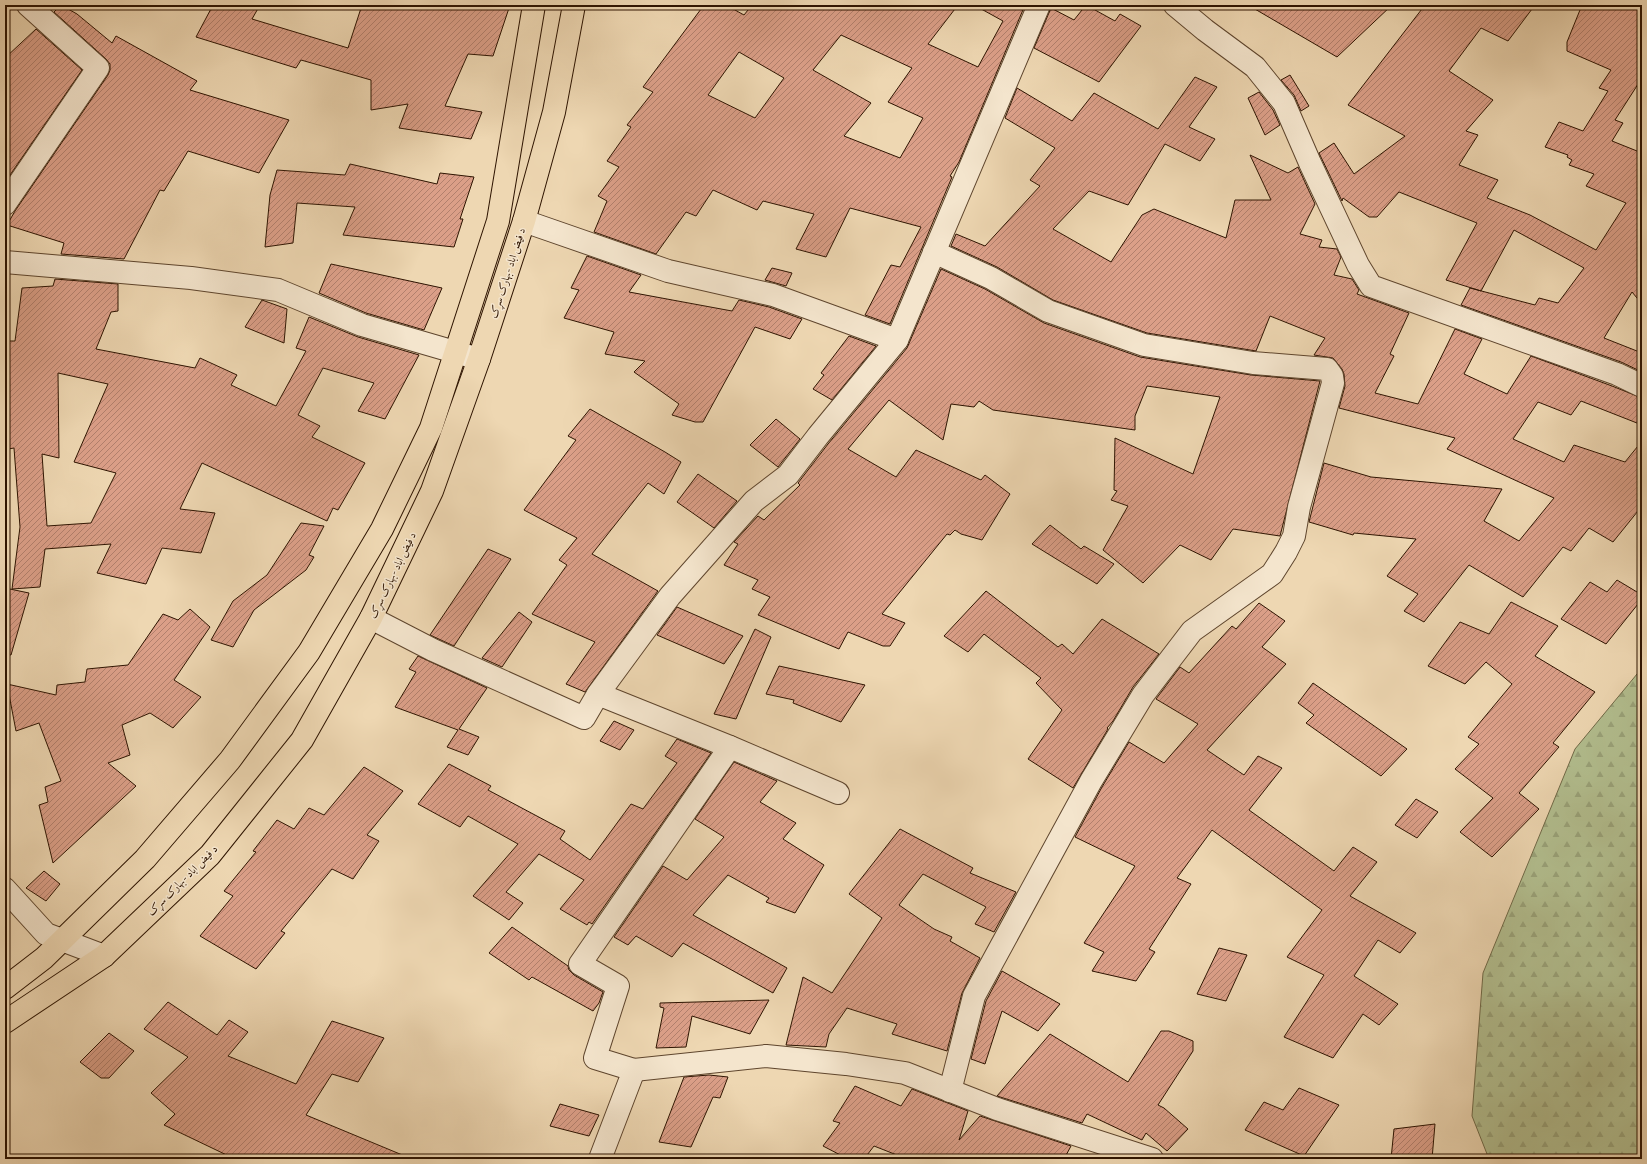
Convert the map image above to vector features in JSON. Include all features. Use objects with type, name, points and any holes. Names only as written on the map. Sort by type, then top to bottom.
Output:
[{"type":"main road","points":[[5,988],[44,958],[145,859],[230,760],[309,652],[382,529],[431,428],[498,221],[534,5]]},
{"type":"main road","name":"د فیض اباد -بهارک سړک","points":[[5,1022],[104,956],[210,855],[302,740],[371,618],[432,491],[479,359],[524,221],[554,112],[574,5]]},
{"type":"street","points":[[5,204],[98,68],[28,5]]},
{"type":"street","points":[[371,618],[433,650],[584,718],[598,694],[670,596],[754,501],[788,475],[897,340],[1039,5]]},
{"type":"street","points":[[1175,5],[1255,67],[1284,103],[1310,163],[1358,265],[1371,286],[1617,374],[1642,386]]},
{"type":"street","points":[[524,221],[668,271],[773,295],[897,340]]},
{"type":"street","points":[[934,252],[991,278],[1048,310],[1144,344],[1254,363],[1327,369],[1332,376],[1333,383],[1299,507],[1294,536],[1286,552],[1272,574],[1192,631],[1142,695],[1091,781],[974,996],[950,1091]]},
{"type":"street","points":[[5,262],[190,278],[278,290],[362,325],[479,359]]},
{"type":"street","points":[[598,694],[730,747],[838,793]]},
{"type":"street","points":[[730,747],[580,964],[618,986],[595,1058],[634,1070],[766,1056],[846,1064],[905,1073],[997,1109],[1152,1159]]},
{"type":"street","points":[[5,889],[46,934],[104,956]]},
{"type":"street","points":[[600,1159],[634,1070]]},
{"type":"green space","points":[[1642,668],[1642,1159],[1489,1159],[1472,1116],[1483,973],[1575,749]]},
{"type":"building","points":[[61,5],[77,14],[112,43],[116,36],[197,81],[190,90],[289,120],[259,173],[188,151],[164,191],[160,190],[124,259],[61,254],[64,243],[7,225],[110,70],[110,64],[106,59],[54,12]]},
{"type":"building","points":[[213,5],[260,5],[252,19],[348,48],[362,5],[510,5],[493,56],[468,54],[445,106],[482,112],[471,139],[399,128],[408,104],[371,110],[371,80],[301,60],[296,68],[196,37]]},
{"type":"building","points":[[704,5],[726,5],[744,15],[752,5],[958,5],[928,44],[978,67],[1003,21],[974,5],[1025,5],[959,162],[950,176],[952,177],[890,324],[865,315],[891,265],[900,267],[921,227],[850,208],[826,257],[796,249],[814,214],[763,201],[757,210],[713,190],[696,216],[686,212],[656,254],[594,232],[607,201],[598,196],[619,167],[607,161],[631,127],[627,125],[653,92],[643,87]],"holes":[[[841,35],[912,68],[888,102],[923,118],[900,158],[844,136],[871,103],[813,70]],[[739,52],[784,78],[755,118],[708,95]]]},
{"type":"building","points":[[1086,5],[1115,21],[1120,14],[1141,26],[1099,82],[1034,48],[1051,8],[1074,20]]},
{"type":"building","points":[[1248,5],[1392,5],[1337,57]]},
{"type":"building","points":[[1425,5],[1535,5],[1508,41],[1481,28],[1449,71],[1493,100],[1466,131],[1478,135],[1459,165],[1498,180],[1487,198],[1530,215],[1596,250],[1626,203],[1586,186],[1594,174],[1569,165],[1572,160],[1567,157],[1568,155],[1545,147],[1559,122],[1583,131],[1608,91],[1599,88],[1611,70],[1567,51],[1567,42],[1582,5],[1642,5],[1642,78],[1615,120],[1623,123],[1612,141],[1642,153],[1642,304],[1632,292],[1604,338],[1642,353],[1642,372],[1621,362],[1461,305],[1470,288],[1479,290],[1446,280],[1477,223],[1399,192],[1377,217],[1369,217],[1343,198],[1342,201],[1319,153],[1334,143],[1354,174],[1405,136],[1348,105]],"holes":[[[1514,230],[1584,268],[1558,303],[1539,298],[1535,305],[1481,291]]]},
{"type":"building","points":[[36,29],[82,70],[10,175],[5,172],[5,58]]},
{"type":"building","points":[[1290,75],[1309,106],[1301,111],[1294,95],[1281,80]]},
{"type":"building","points":[[1195,77],[1217,87],[1189,127],[1215,139],[1200,161],[1165,144],[1128,205],[1089,191],[1053,229],[1111,262],[1142,215],[1154,209],[1226,238],[1235,200],[1271,200],[1250,155],[1288,173],[1298,167],[1315,204],[1300,234],[1322,240],[1319,247],[1337,249],[1341,257],[1334,275],[1352,279],[1359,290],[1357,294],[1409,313],[1390,354],[1394,356],[1375,393],[1418,404],[1455,329],[1482,339],[1464,374],[1507,394],[1531,356],[1642,398],[1642,425],[1581,401],[1571,415],[1538,402],[1513,439],[1564,462],[1574,445],[1625,462],[1642,441],[1642,506],[1613,542],[1589,528],[1571,551],[1563,547],[1523,597],[1469,565],[1424,622],[1404,611],[1418,594],[1387,576],[1416,539],[1354,533],[1353,535],[1309,522],[1324,463],[1371,477],[1502,489],[1484,521],[1519,541],[1554,498],[1447,449],[1455,438],[1339,408],[1345,386],[1342,369],[1333,358],[1314,355],[1325,338],[1270,316],[1256,351],[1147,333],[1053,300],[997,267],[951,246],[956,234],[985,246],[1040,186],[1030,180],[1055,148],[1005,118],[1017,88],[1072,121],[1094,93],[1158,129]]},
{"type":"building","points":[[1259,92],[1273,110],[1280,125],[1265,135],[1248,98]]},
{"type":"building","points":[[350,164],[437,184],[440,173],[474,177],[460,219],[463,219],[454,247],[343,235],[355,207],[297,203],[293,243],[265,247],[270,195],[277,170],[345,175]]},
{"type":"building","points":[[587,256],[641,275],[629,292],[732,311],[739,300],[769,307],[802,319],[790,339],[755,327],[703,422],[695,422],[672,415],[679,404],[634,372],[645,361],[605,354],[614,332],[564,318],[579,290],[571,288]]},
{"type":"building","points":[[331,264],[442,288],[424,330],[366,313],[319,293]]},
{"type":"building","points":[[772,268],[792,273],[786,286],[765,280]]},
{"type":"building","points":[[941,269],[985,289],[1044,323],[1140,357],[1251,375],[1320,381],[1280,536],[1233,529],[1211,560],[1180,545],[1143,583],[1103,550],[1128,506],[1111,500],[1117,491],[1114,490],[1115,438],[1193,474],[1220,397],[1147,386],[1135,416],[1135,430],[993,410],[979,401],[974,407],[951,404],[943,440],[889,400],[848,449],[896,477],[916,450],[981,480],[985,475],[1010,494],[982,540],[961,534],[955,530],[950,535],[947,534],[882,614],[905,623],[890,646],[883,646],[848,632],[839,649],[758,615],[770,597],[752,589],[758,580],[724,565],[738,544],[734,542],[758,516],[764,520],[800,485],[798,483],[828,444],[907,348]]},
{"type":"building","points":[[55,279],[118,284],[118,311],[111,312],[96,349],[195,368],[200,358],[237,375],[231,385],[276,406],[306,351],[296,348],[309,317],[358,337],[419,355],[385,419],[358,411],[374,383],[323,368],[298,415],[320,426],[312,437],[365,463],[338,510],[333,508],[327,521],[202,463],[180,509],[215,513],[201,553],[162,548],[146,584],[97,573],[111,544],[45,549],[40,587],[12,589],[20,527],[14,448],[8,449],[5,341],[15,341],[22,288],[53,286]],"holes":[[[58,373],[108,384],[74,462],[116,473],[91,523],[47,526],[42,454],[59,458]]]},
{"type":"building","points":[[262,300],[287,309],[284,343],[245,327]]},
{"type":"building","points":[[849,336],[876,346],[832,400],[813,389],[824,375],[821,373]]},
{"type":"building","points":[[590,409],[681,462],[664,494],[648,483],[592,554],[658,591],[585,692],[566,684],[595,642],[532,614],[567,565],[559,560],[577,538],[524,510],[576,440],[568,436]]},
{"type":"building","points":[[776,419],[800,439],[778,467],[750,445]]},
{"type":"building","points":[[698,474],[737,501],[714,528],[677,502]]},
{"type":"building","points":[[301,523],[324,526],[309,555],[314,557],[306,570],[254,610],[233,647],[211,640],[233,601],[267,575]]},
{"type":"building","points":[[1050,525],[1081,549],[1084,546],[1114,564],[1097,584],[1032,544]]},
{"type":"building","points":[[488,549],[511,559],[454,646],[430,635]]},
{"type":"building","points":[[1617,580],[1642,595],[1642,599],[1606,644],[1561,619],[1590,582],[1607,592]]},
{"type":"building","points":[[5,588],[29,593],[11,655],[5,654]]},
{"type":"building","points":[[986,591],[1058,647],[1062,644],[1073,654],[1102,619],[1159,654],[1133,687],[1113,721],[1107,728],[1108,729],[1073,788],[1028,759],[1062,710],[1036,683],[1041,678],[984,634],[968,652],[944,636]]},
{"type":"building","points":[[1511,602],[1558,626],[1535,656],[1595,692],[1553,743],[1559,747],[1519,793],[1539,809],[1492,857],[1460,832],[1493,798],[1455,769],[1479,744],[1468,737],[1512,684],[1486,662],[1465,684],[1428,666],[1460,622],[1489,634]]},
{"type":"building","points":[[1259,603],[1285,621],[1262,647],[1286,664],[1207,750],[1244,775],[1258,756],[1282,768],[1249,810],[1334,871],[1353,847],[1377,862],[1350,896],[1416,933],[1400,953],[1378,940],[1354,976],[1398,1004],[1379,1025],[1363,1014],[1333,1058],[1284,1037],[1324,975],[1287,957],[1322,910],[1212,830],[1177,878],[1191,884],[1149,949],[1155,952],[1136,981],[1092,971],[1104,952],[1084,943],[1135,866],[1075,837],[1102,787],[1129,742],[1164,763],[1198,724],[1156,699],[1180,667],[1189,673],[1232,626],[1236,629]]},
{"type":"building","points":[[677,607],[743,636],[724,664],[657,635]]},
{"type":"building","points":[[190,609],[210,627],[174,680],[201,697],[173,728],[150,713],[122,725],[130,755],[108,763],[136,786],[53,863],[39,805],[48,802],[45,787],[61,781],[39,723],[16,731],[7,684],[56,695],[57,685],[85,682],[87,669],[128,665],[163,614],[178,620]]},
{"type":"building","points":[[519,612],[532,622],[502,667],[482,658]]},
{"type":"building","points":[[755,629],[771,637],[736,719],[714,714]]},
{"type":"building","points":[[418,656],[487,688],[459,729],[479,737],[468,755],[447,747],[458,730],[395,707],[416,672],[409,669]]},
{"type":"building","points":[[779,666],[865,685],[841,722],[793,703],[794,700],[766,694]]},
{"type":"building","points":[[1313,683],[1407,749],[1381,776],[1306,723],[1314,715],[1298,703]]},
{"type":"building","points":[[614,721],[634,730],[620,750],[600,741]]},
{"type":"building","points":[[677,739],[711,753],[592,924],[589,922],[587,925],[560,909],[584,880],[539,854],[506,892],[523,903],[509,920],[473,896],[518,844],[468,816],[460,827],[418,804],[449,764],[491,786],[488,790],[565,831],[560,839],[590,860],[631,804],[643,809],[677,763],[665,756]]},
{"type":"building","points":[[734,762],[777,781],[760,802],[796,823],[783,839],[824,865],[795,913],[766,902],[769,898],[728,875],[693,915],[787,968],[773,993],[683,943],[672,957],[636,936],[628,945],[614,937],[663,866],[687,880],[724,837],[695,819]]},
{"type":"building","points":[[364,767],[403,791],[367,835],[379,841],[353,879],[332,869],[281,931],[285,933],[256,969],[200,936],[233,896],[224,891],[256,852],[253,851],[277,820],[294,829],[309,808],[324,815]]},
{"type":"building","points":[[1416,799],[1438,812],[1417,838],[1395,825]]},
{"type":"building","points":[[900,829],[973,868],[970,873],[1016,892],[994,932],[975,924],[986,907],[923,874],[899,905],[934,929],[952,937],[950,941],[980,958],[962,993],[947,1051],[892,1034],[897,1024],[847,1008],[829,1034],[826,1047],[786,1045],[803,977],[832,993],[882,918],[849,894]]},
{"type":"building","points":[[44,871],[60,884],[46,901],[26,888]]},
{"type":"building","points":[[512,927],[568,966],[569,970],[574,975],[603,992],[599,1003],[593,1011],[532,977],[529,980],[489,953]]},
{"type":"building","points":[[1219,948],[1247,955],[1226,1001],[1197,994]]},
{"type":"building","points":[[1002,971],[1060,1004],[1038,1031],[1002,1011],[985,1064],[971,1059],[986,1001]]},
{"type":"building","points":[[769,1000],[750,1034],[692,1016],[686,1047],[656,1048],[664,1008],[660,1007],[660,1003]]},
{"type":"building","points":[[168,1002],[217,1035],[229,1020],[248,1032],[228,1056],[296,1084],[332,1021],[384,1038],[358,1082],[332,1074],[306,1115],[412,1159],[235,1159],[164,1125],[175,1114],[151,1093],[188,1057],[144,1029]]},
{"type":"building","points":[[1161,1031],[1169,1031],[1193,1041],[1193,1051],[1158,1105],[1164,1108],[1188,1129],[1167,1151],[1146,1133],[1142,1140],[1087,1114],[1082,1123],[997,1096],[1050,1034],[1128,1082]]},
{"type":"building","points":[[109,1033],[134,1051],[109,1078],[101,1078],[80,1062]]},
{"type":"building","points":[[709,1075],[728,1077],[720,1098],[713,1097],[691,1147],[659,1142],[684,1077]]},
{"type":"building","points":[[855,1086],[901,1106],[912,1089],[968,1111],[959,1140],[980,1116],[1071,1146],[1064,1159],[907,1159],[874,1146],[864,1159],[848,1159],[823,1146],[840,1123],[833,1121]]},
{"type":"building","points":[[1299,1088],[1339,1105],[1304,1156],[1245,1130],[1264,1102],[1283,1110]]},
{"type":"building","points":[[560,1104],[599,1115],[589,1136],[550,1126]]},
{"type":"building","points":[[1435,1124],[1432,1159],[1391,1159],[1394,1129]]}]
